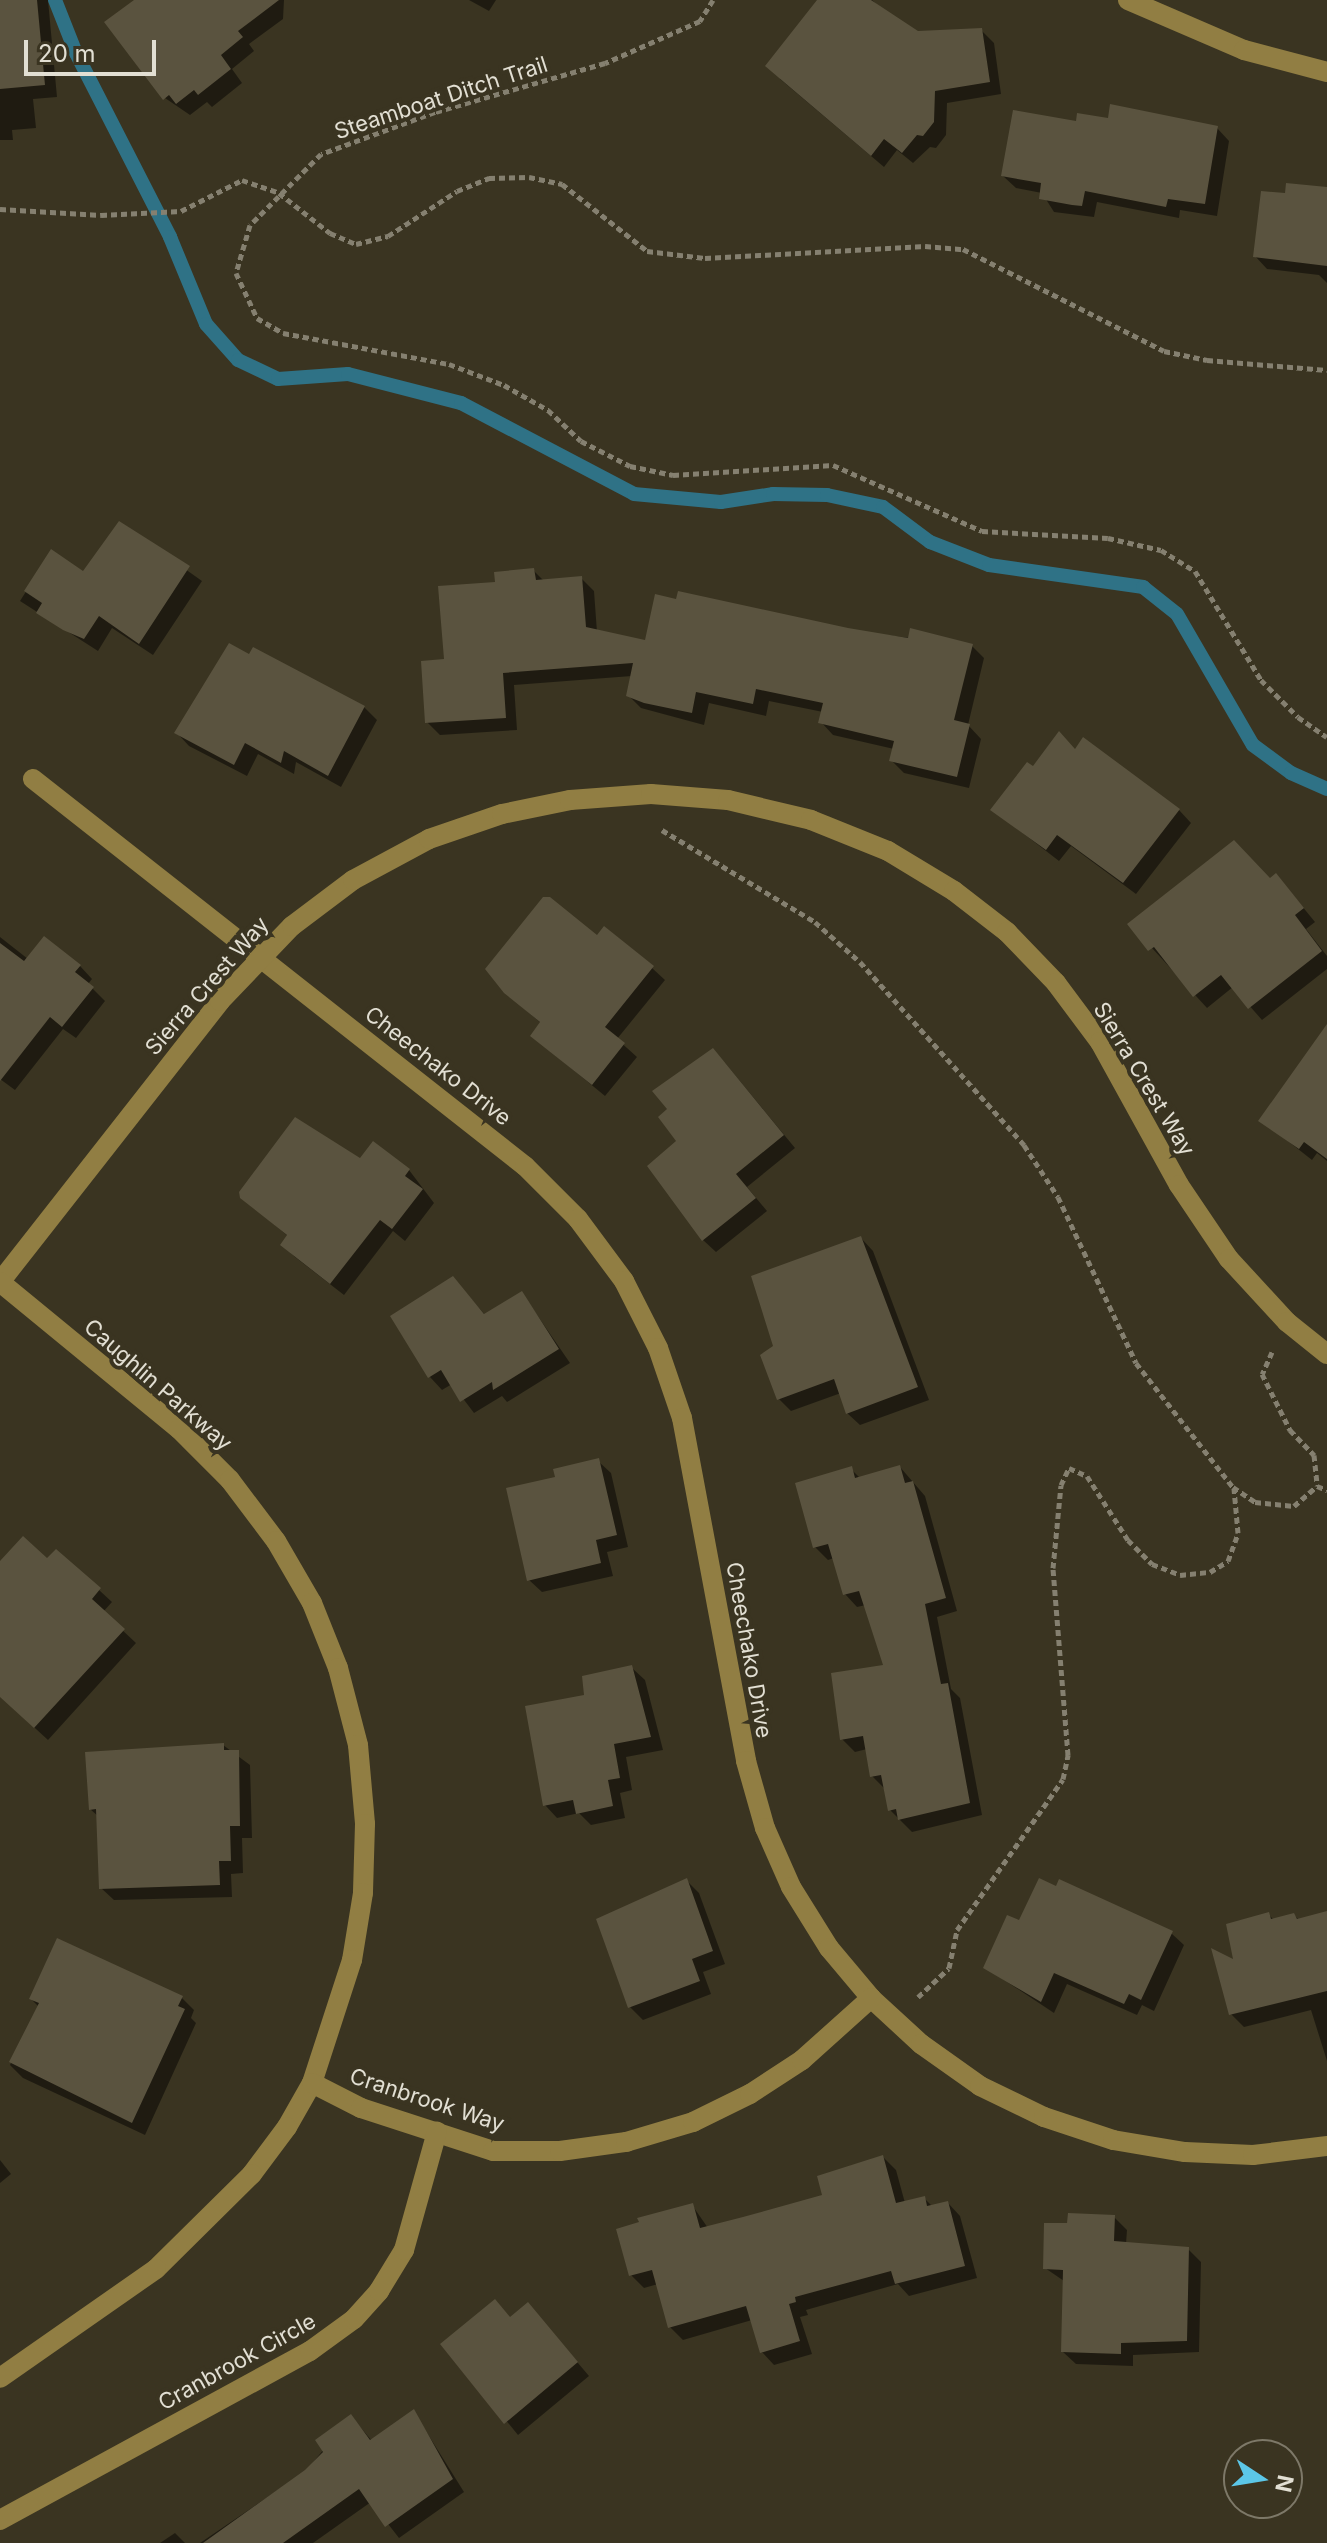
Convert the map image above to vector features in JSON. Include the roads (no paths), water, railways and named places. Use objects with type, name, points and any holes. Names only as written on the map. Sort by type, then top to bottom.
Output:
[{"type":"street","points":[[1128,0],[1244,50],[1327,72]]},
{"type":"street","name":"Cheechako Drive","points":[[33,779],[525,1166],[578,1219],[624,1281],[658,1348],[682,1418],[746,1761],[765,1828],[791,1887],[829,1948],[871,1998],[980,2086],[1044,2117],[1113,2140],[1226,2154],[1327,2146]]},
{"type":"street","name":"Sierra Crest Way","points":[[0,1282],[260,956],[353,880],[429,839],[502,814],[570,800],[651,794],[728,800],[811,820],[888,851],[954,891],[1007,932],[1056,983],[1100,1042],[1179,1185],[1229,1259],[1287,1322],[1327,1354]]},
{"type":"street","name":"Caughlin Parkway","points":[[0,1282],[179,1429],[230,1480],[276,1541],[312,1603],[338,1668],[358,1745],[365,1824],[363,1893],[352,1960],[312,2083],[252,2174],[206,2224],[156,2269],[0,2378]]},
{"type":"street","name":"Cranbrook Way","points":[[312,2083],[361,2108],[493,2151],[560,2151],[626,2142],[679,2126],[750,2094],[802,2060],[871,1998]]},
{"type":"street","name":"Cranbrook Circle","points":[[0,2520],[310,2351],[354,2319],[379,2291],[404,2250],[437,2132]]},
{"type":"waterway","points":[[55,0],[76,53],[170,237],[206,324],[238,360],[278,379],[348,374],[461,403],[634,494],[721,502],[773,494],[827,495],[883,507],[930,542],[989,565],[1143,587],[1177,614],[1253,745],[1291,773],[1327,789]]}]
